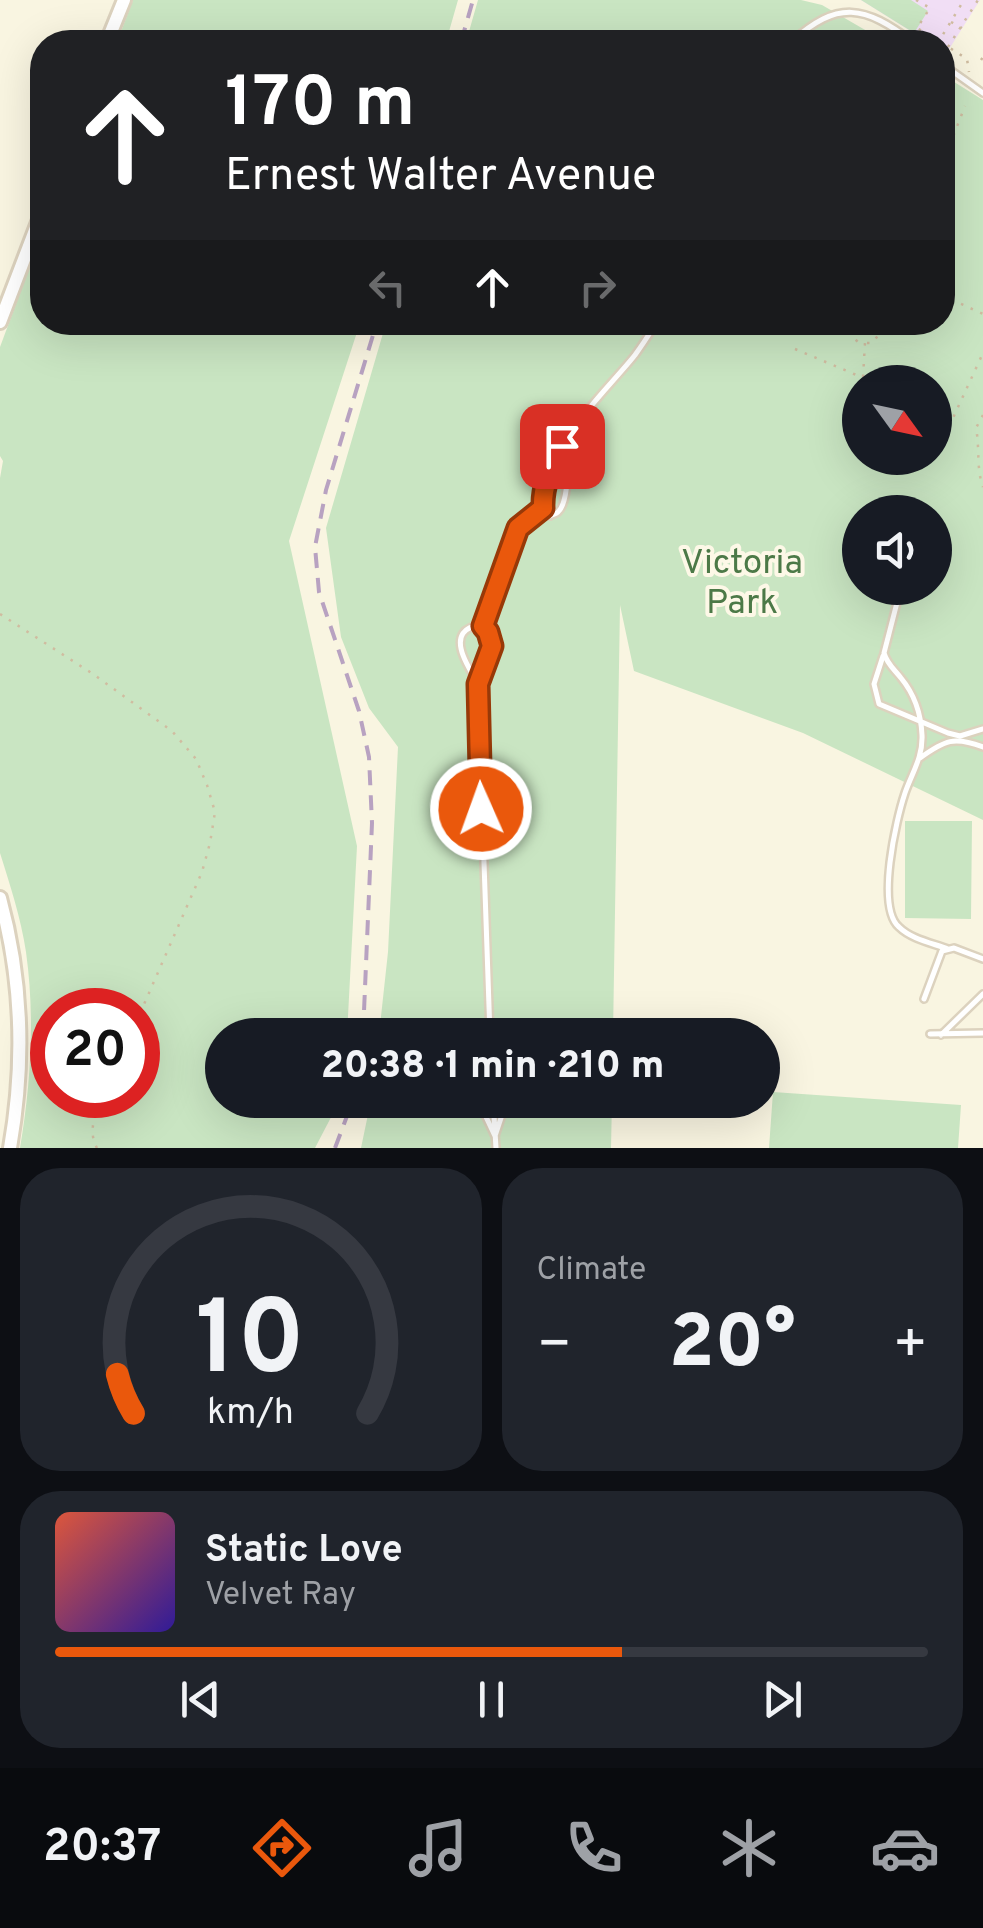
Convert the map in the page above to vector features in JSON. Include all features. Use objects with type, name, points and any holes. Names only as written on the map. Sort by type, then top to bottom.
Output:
[{"type":"street","points":[[112,30],[124,0]]},
{"type":"street","points":[[0,322],[30,243]]},
{"type":"street","points":[[0,898],[18,980],[21,1024],[21,1063],[10,1148]]},
{"type":"lane","points":[[804,30],[844,9],[866,13],[895,30]]},
{"type":"lane","points":[[955,74],[983,93]]},
{"type":"lane","points":[[543,510],[544,490],[556,456],[580,417],[648,335]]},
{"type":"lane","points":[[543,510],[554,515],[564,500],[568,464],[556,456]]},
{"type":"lane","points":[[483,626],[518,528],[543,510]]},
{"type":"lane","points":[[896,605],[874,676],[879,704],[960,736],[983,729]]},
{"type":"lane","points":[[478,684],[467,668],[460,646],[466,630],[483,626]]},
{"type":"lane","points":[[483,626],[492,646],[478,684],[489,1018]]},
{"type":"lane","points":[[884,654],[912,694],[920,722],[920,758],[899,816],[891,863],[889,912],[902,930],[948,949]]},
{"type":"lane","points":[[920,758],[946,741],[967,741],[983,747]]},
{"type":"lane","points":[[924,999],[940,955],[948,949],[983,959]]},
{"type":"lane","points":[[941,1035],[983,994]]},
{"type":"lane","points":[[930,1034],[983,1033]]},
{"type":"lane","points":[[486,1118],[494,1136]]},
{"type":"lane","points":[[494,1118],[496,1148]]},
{"type":"lane","points":[[494,1136],[500,1118]]},
{"type":"path","points":[[916,0],[930,8],[917,28],[920,30]]},
{"type":"path","points":[[947,30],[964,0]]},
{"type":"path","points":[[955,38],[978,0]]},
{"type":"path","points":[[951,22],[962,28]]},
{"type":"path","points":[[955,51],[968,59],[968,83]]},
{"type":"path","points":[[955,133],[966,106]]},
{"type":"path","points":[[955,301],[983,314]]},
{"type":"path","points":[[851,335],[858,342],[871,343],[879,335]]},
{"type":"path","points":[[864,365],[865,342]]},
{"type":"path","points":[[795,348],[842,369]]},
{"type":"path","points":[[952,418],[983,353]]},
{"type":"path","points":[[983,415],[976,426],[983,487]]},
{"type":"path","points":[[969,423],[976,426]]},
{"type":"path","points":[[0,614],[172,731],[196,759],[207,784],[214,812],[210,844],[202,872],[151,988]]},
{"type":"path","points":[[93,1118],[91,1138],[97,1148]]},
{"type":"shaded area","points":[[861,0],[980,0],[955,40],[955,30],[909,30]]},
{"type":"green space","points":[[133,0],[458,0],[449,30],[122,30]]},
{"type":"green space","points":[[478,0],[801,0],[822,5],[865,30],[469,30]]},
{"type":"green space","points":[[861,0],[911,0],[928,11],[916,30],[909,30]]},
{"type":"green space","name":"Victoria Park","points":[[955,82],[983,100],[983,820],[803,733],[634,671],[620,605],[613,1018],[381,1018],[398,747],[369,708],[341,637],[326,528],[382,335],[955,335]]},
{"type":"green space","points":[[30,266],[30,335],[356,335],[289,541],[357,846],[348,1018],[205,1018],[205,1118],[331,1118],[315,1148],[20,1148],[30,1050],[30,1118],[160,1118],[160,988],[30,988],[30,1001],[24,939],[0,853],[0,347]]},
{"type":"green space","points":[[905,821],[972,821],[971,919],[905,918]]},
{"type":"green space","points":[[780,1092],[961,1105],[958,1148],[769,1148],[771,1118],[780,1118]]},
{"type":"green space","points":[[367,1118],[612,1118],[611,1148],[361,1148]]},
{"type":"railway","points":[[464,30],[473,0]]},
{"type":"railway","points":[[364,1018],[372,823],[369,757],[359,711],[319,592],[315,547],[326,490],[373,335]]},
{"type":"railway","points":[[335,1148],[346,1118]]},
{"type":"route","points":[[481,809],[478,684],[492,646],[483,626],[518,528],[543,508],[547,477],[562,446]]}]
